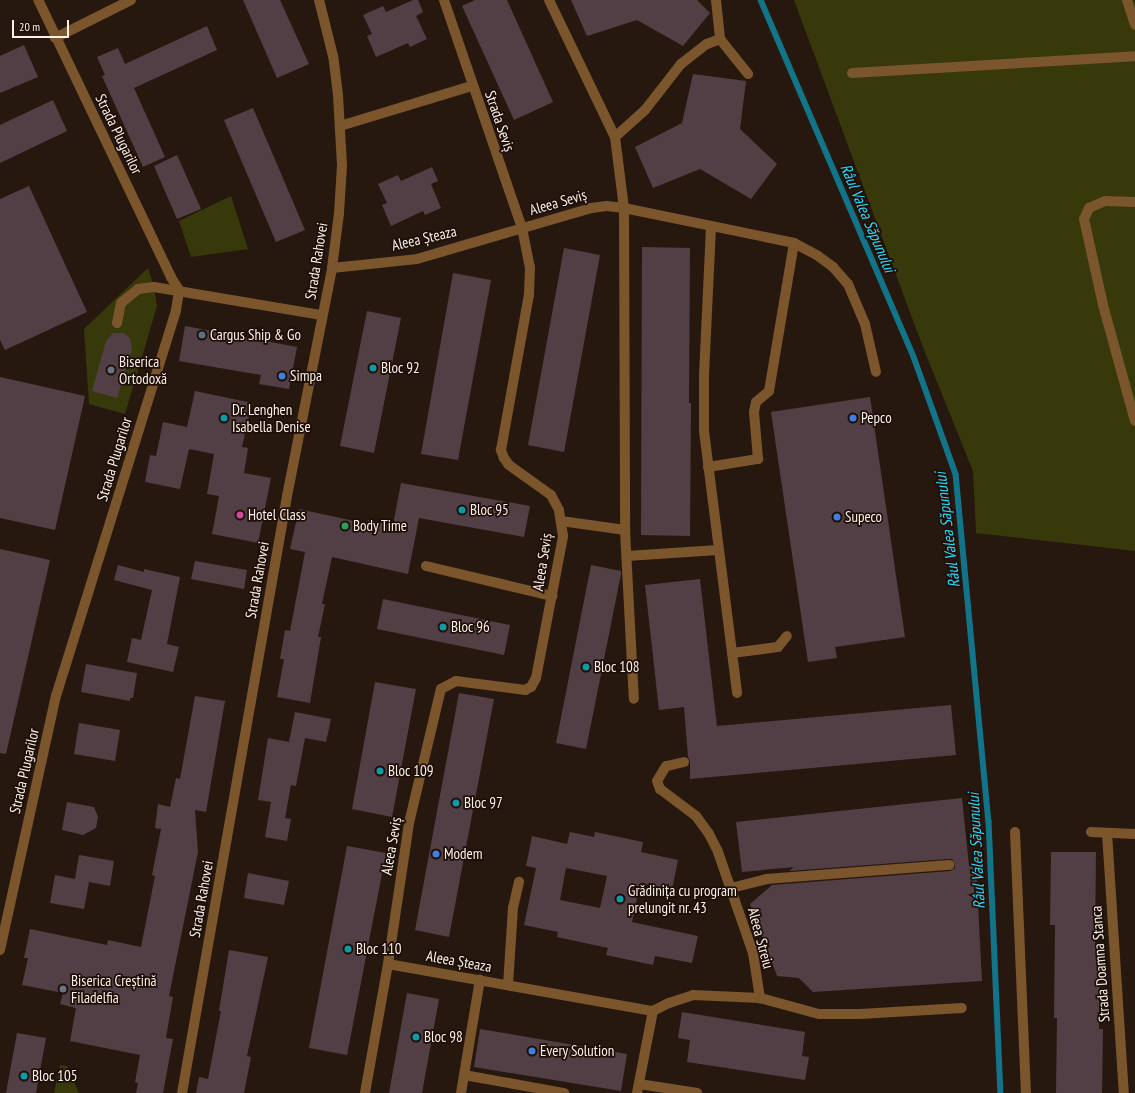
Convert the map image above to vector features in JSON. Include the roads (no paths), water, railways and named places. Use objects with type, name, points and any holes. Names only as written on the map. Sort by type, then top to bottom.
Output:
[{"type":"street","name":"Strada Plugarilor","points":[[0,950],[56,696],[176,310],[180,290],[172,277],[38,0]]},
{"type":"street","name":"Strada Rahovei","points":[[182,1093],[287,496],[332,268],[341,190],[340,126],[333,56],[319,0]]},
{"type":"street","points":[[444,0],[472,86]]},
{"type":"street","points":[[549,0],[615,137],[624,208],[625,530],[634,699]]},
{"type":"street","points":[[716,0],[720,39],[748,74]]},
{"type":"street","points":[[1127,0],[1135,25]]},
{"type":"street","points":[[56,38],[128,1]]},
{"type":"street","points":[[615,137],[645,110],[681,64],[707,44],[720,39]]},
{"type":"street","points":[[852,73],[1135,56]]},
{"type":"street","name":"Strada Seviș","points":[[340,126],[472,86],[522,228]]},
{"type":"street","points":[[1135,202],[1105,201],[1089,208],[1084,219],[1103,304],[1135,421]]},
{"type":"street","name":"Aleea Seviș","points":[[388,964],[409,823],[441,689],[456,681],[525,690],[531,688],[536,678],[562,542],[562,521],[556,503],[551,495],[509,465],[501,450],[530,283],[530,268],[522,228],[591,208],[607,206],[624,208],[794,244],[833,267],[848,284],[865,324],[876,372]]},
{"type":"street","points":[[712,227],[703,414],[718,550],[737,693]]},
{"type":"street","name":"Aleea Șteaza","points":[[332,268],[417,259],[522,228]]},
{"type":"street","points":[[708,467],[758,459],[754,412],[756,402],[769,391],[794,244]]},
{"type":"street","points":[[117,323],[122,302],[138,289],[154,287],[322,314]]},
{"type":"street","points":[[562,521],[625,530]]},
{"type":"street","points":[[626,556],[718,550]]},
{"type":"street","points":[[426,566],[552,596]]},
{"type":"street","points":[[732,653],[778,647],[787,636]]},
{"type":"street","name":"Aleea Streiu","points":[[684,762],[666,766],[657,781],[660,789],[696,816],[709,834],[718,852],[753,953],[760,998]]},
{"type":"street","points":[[1015,832],[1026,1093]]},
{"type":"street","points":[[1091,832],[1135,834]]},
{"type":"street","name":"Strada Doamna Stanca","points":[[1107,833],[1124,1093]]},
{"type":"street","points":[[731,888],[766,879],[949,865]]},
{"type":"street","points":[[508,985],[513,908],[519,882]]},
{"type":"street","points":[[365,1093],[388,964]]},
{"type":"street","name":"Aleea Șteaza","points":[[388,964],[653,1011]]},
{"type":"street","points":[[461,1093],[480,980]]},
{"type":"street","points":[[697,1093],[638,1088],[653,1011],[669,1003],[693,995],[760,998],[819,1014],[860,1014],[962,1008]]},
{"type":"street","points":[[464,1075],[564,1093]]},
{"type":"waterway","name":"Râul Valea Săpunului","points":[[761,0],[914,357],[956,474],[989,821],[1001,1093]]},
{"type":"place","name":"Cargus Ship & Go","points":[[202,335]]},
{"type":"place","name":"Bloc 92","points":[[373,368]]},
{"type":"place","name":"Biserica Ortodoxă","points":[[111,370]]},
{"type":"place","name":"Simpa","points":[[282,376]]},
{"type":"place","name":"Dr. Lenghen Isabella Denise","points":[[224,418]]},
{"type":"place","name":"Pepco","points":[[853,418]]},
{"type":"place","name":"Bloc 95","points":[[462,510]]},
{"type":"place","name":"Hotel Class","points":[[240,515]]},
{"type":"place","name":"Supeco","points":[[837,517]]},
{"type":"place","name":"Body Time","points":[[345,526]]},
{"type":"place","name":"Bloc 96","points":[[443,627]]},
{"type":"place","name":"Bloc 108","points":[[586,667]]},
{"type":"place","name":"Bloc 109","points":[[380,771]]},
{"type":"place","name":"Bloc 97","points":[[456,803]]},
{"type":"place","name":"Modem","points":[[436,854]]},
{"type":"place","name":"Grădinița cu program prelungit nr. 43","points":[[620,899]]},
{"type":"place","name":"Bloc 110","points":[[348,949]]},
{"type":"place","name":"Biserica Creștină Filadelfia","points":[[63,989]]},
{"type":"place","name":"Bloc 98","points":[[416,1037]]},
{"type":"place","name":"Every Solution","points":[[532,1051]]},
{"type":"place","name":"Bloc 105","points":[[24,1076]]}]
